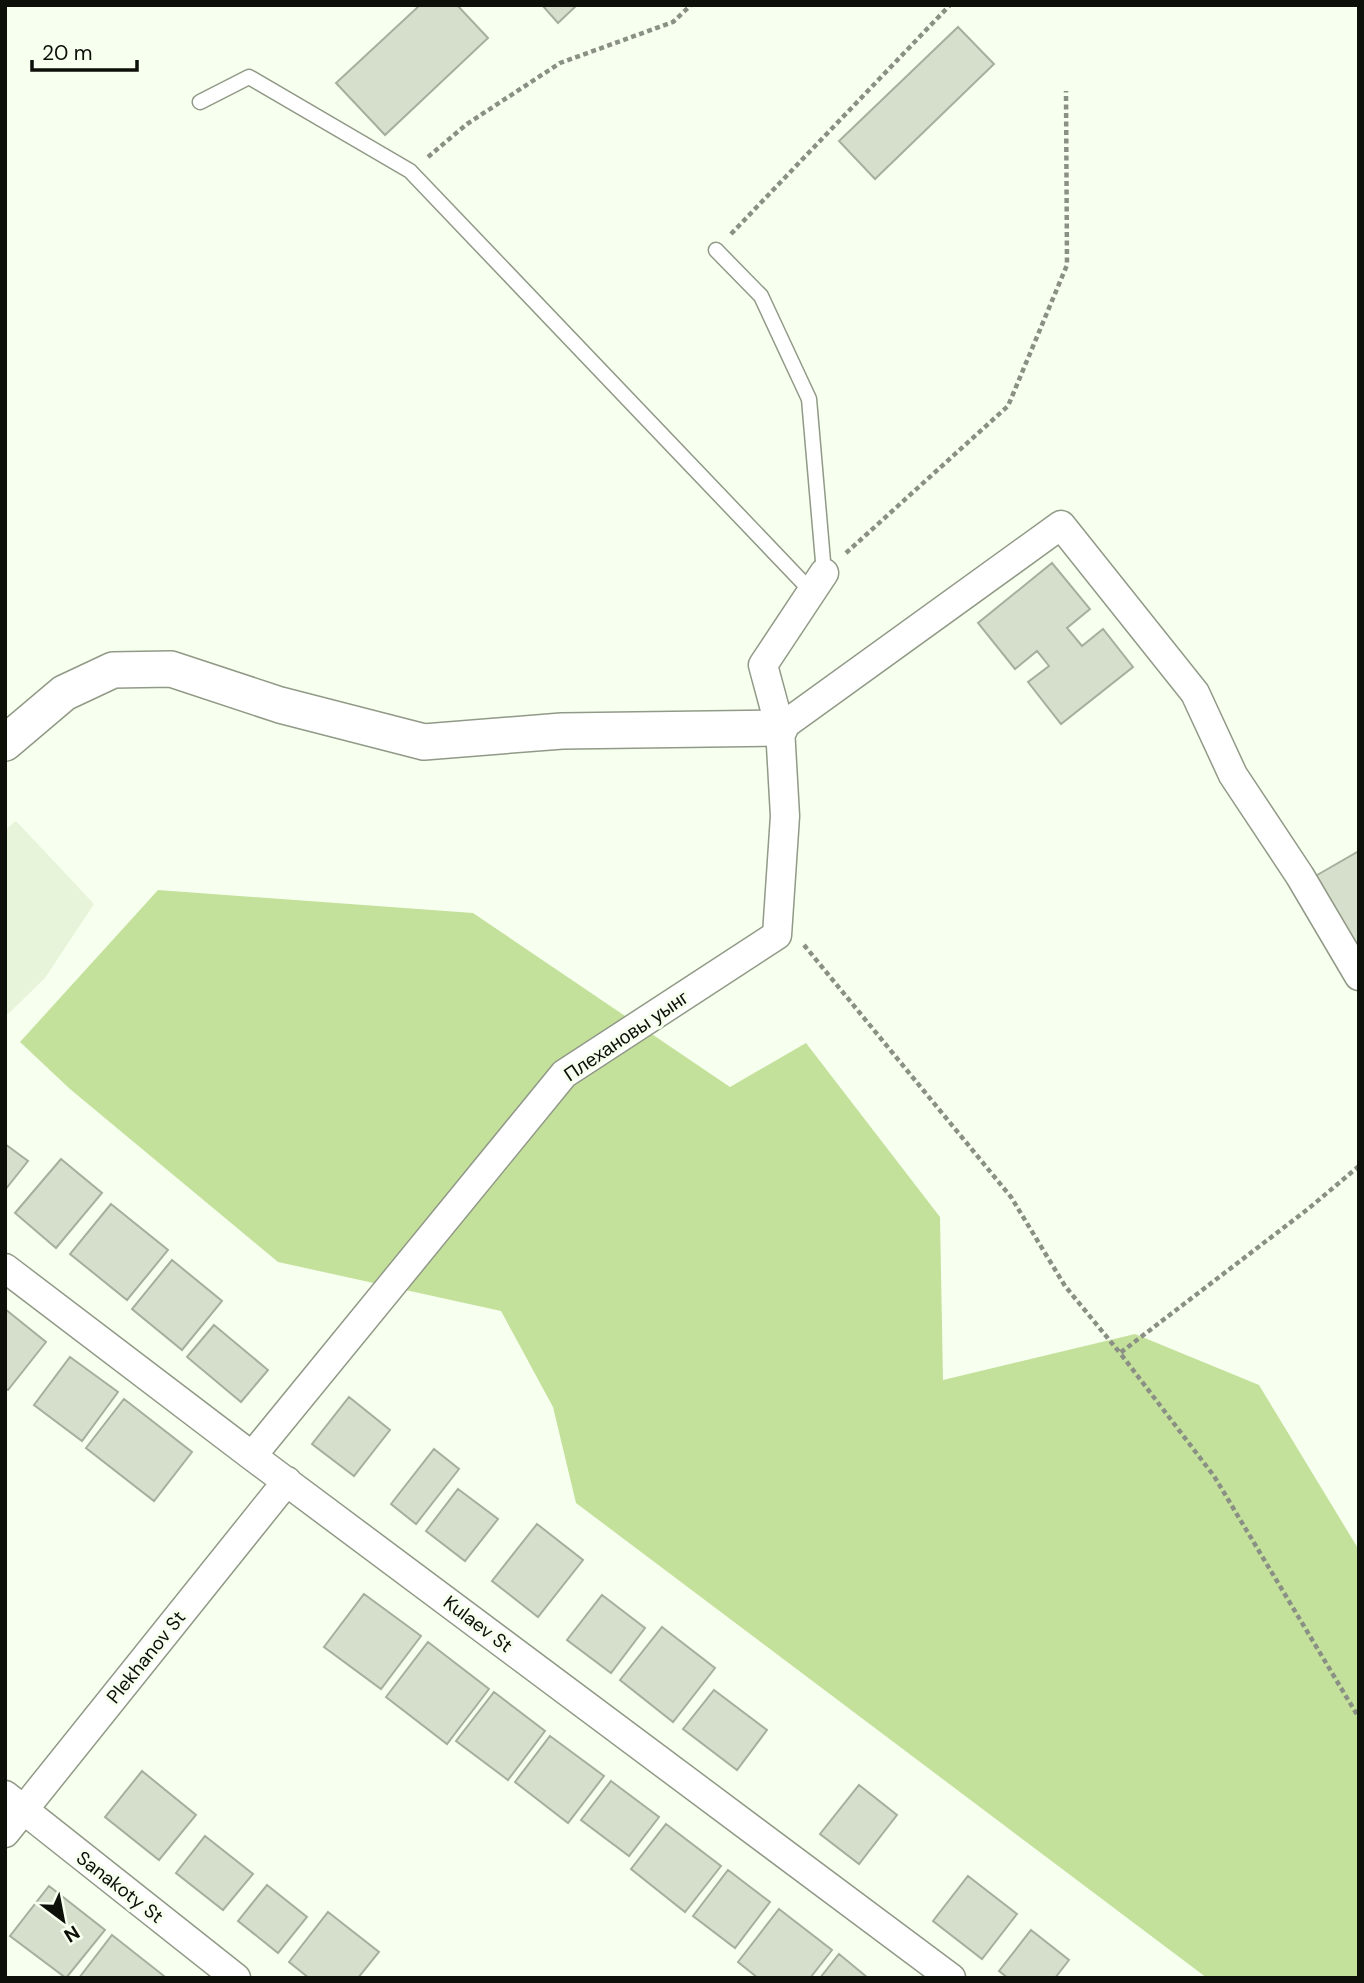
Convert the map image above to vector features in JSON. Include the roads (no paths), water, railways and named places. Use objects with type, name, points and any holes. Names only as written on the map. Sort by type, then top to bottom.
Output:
[{"type":"street","points":[[5,743],[64,693],[113,670],[171,669],[280,705],[424,742],[562,731],[780,728],[1060,526],[1195,693],[1233,775],[1300,876],[1359,976]]},
{"type":"street","points":[[780,728],[763,665],[818,582]]},
{"type":"street","name":"Плехановы уынг","points":[[252,1456],[564,1073],[777,935],[785,816],[780,728]]},
{"type":"street","name":"Kulaev St","points":[[5,1268],[951,1978]]},
{"type":"street","name":"Plekhanov St","points":[[5,1833],[14,1803],[287,1481]]},
{"type":"street","name":"Sanakoty St","points":[[14,1803],[236,1978]]},
{"type":"lane","points":[[200,102],[249,77],[410,171],[818,582]]},
{"type":"lane","points":[[716,250],[761,296],[809,399],[818,582]]}]
